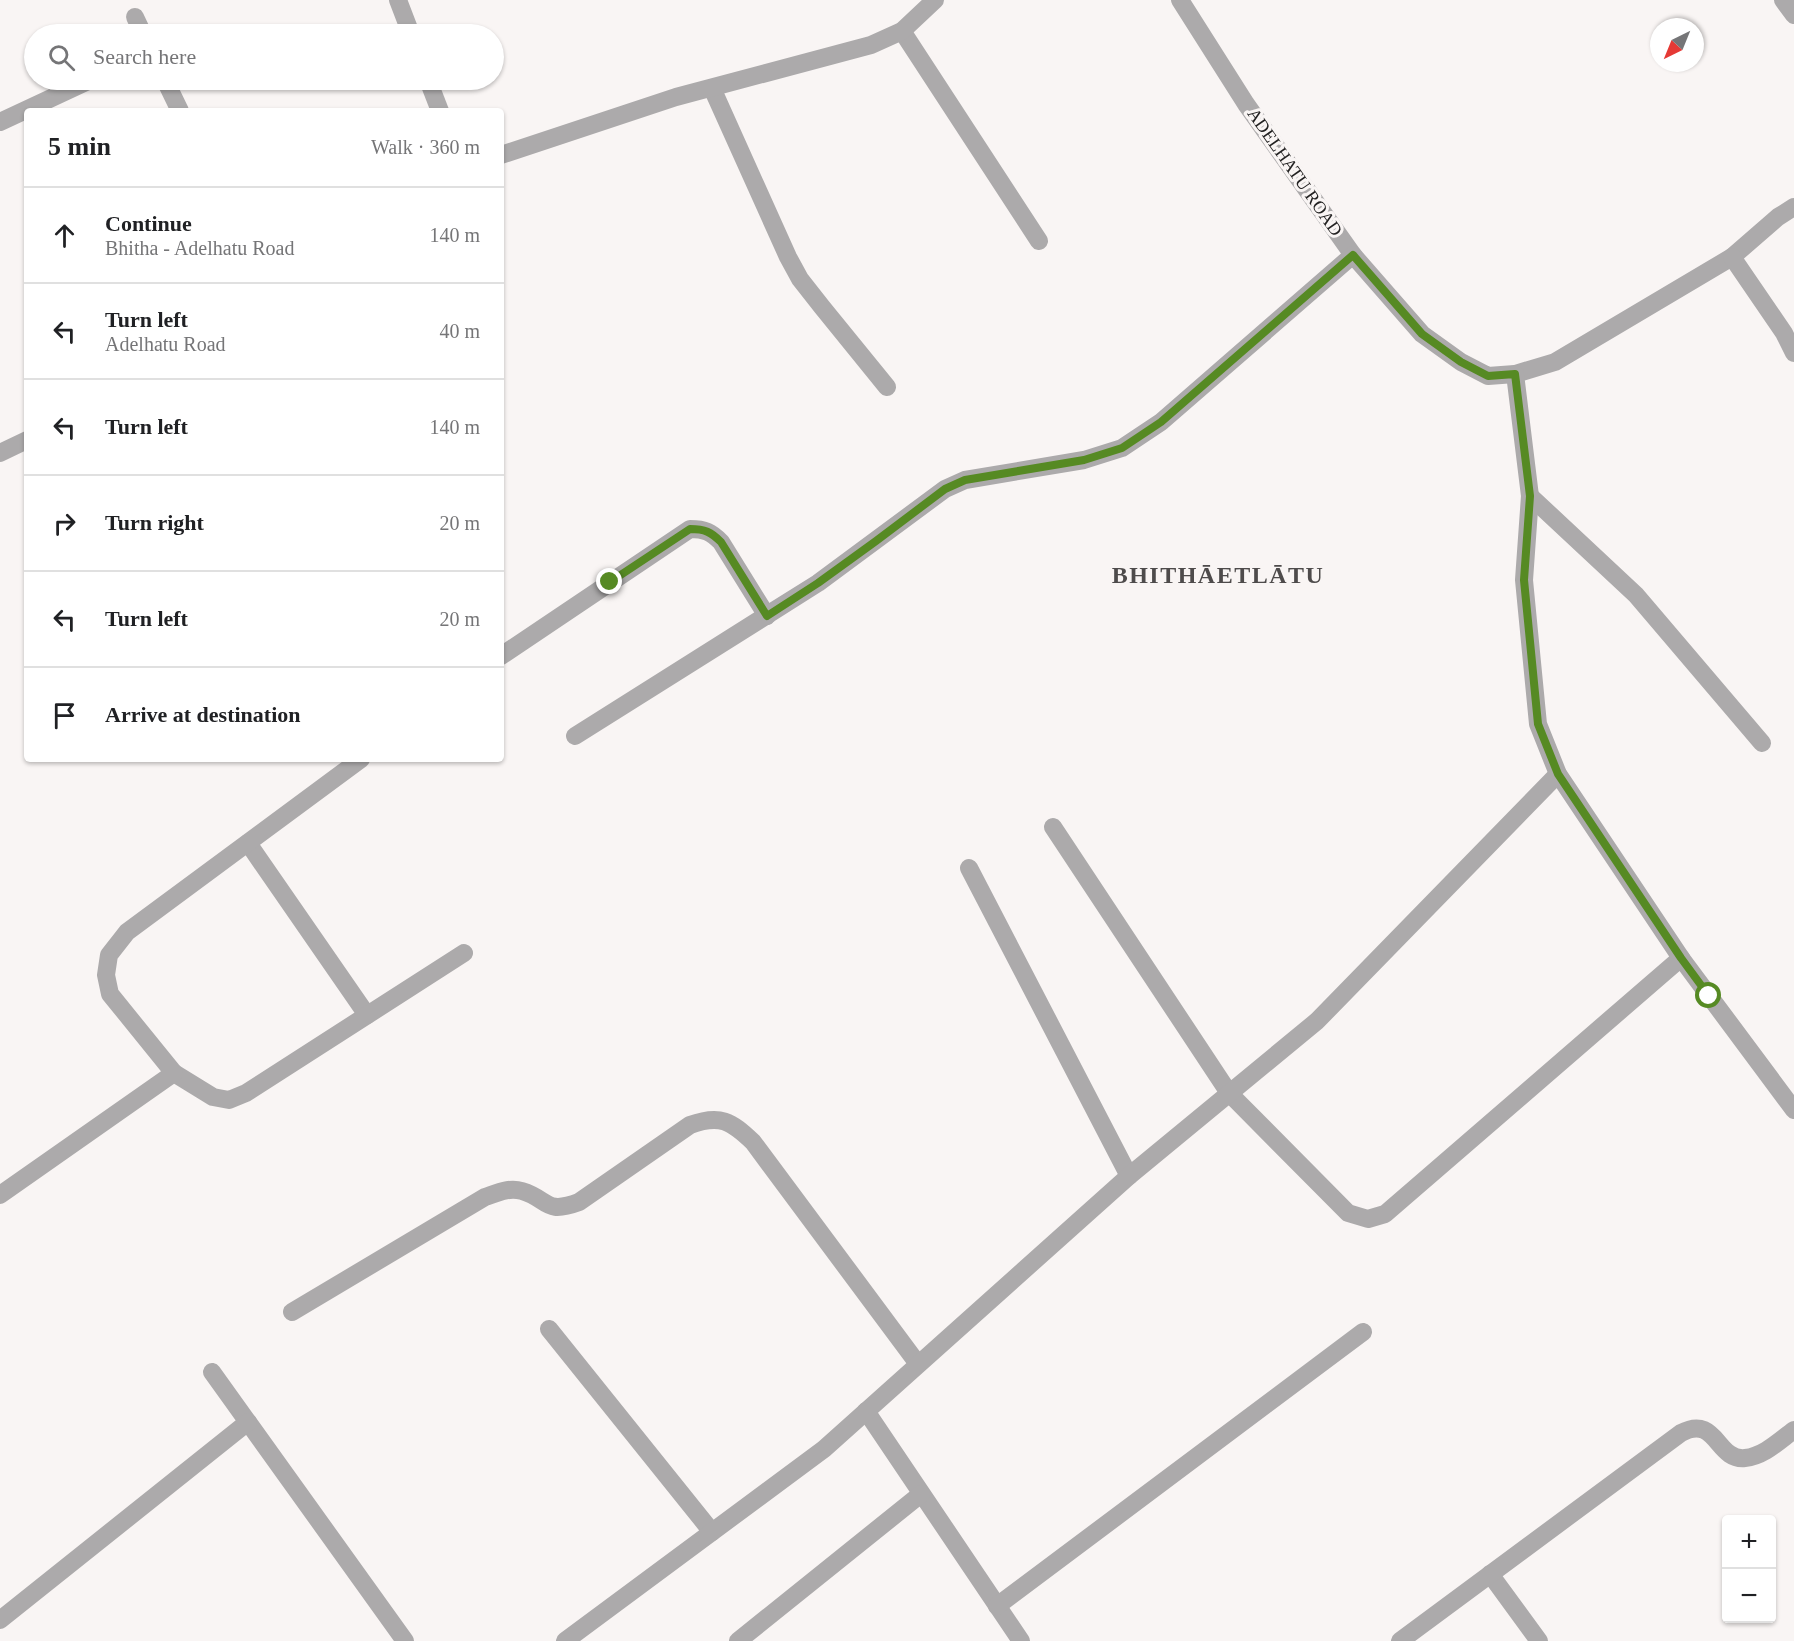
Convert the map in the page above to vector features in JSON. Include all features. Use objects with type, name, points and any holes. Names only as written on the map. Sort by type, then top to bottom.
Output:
[{"type":"street","points":[[398,0],[407,24]]},
{"type":"street","points":[[504,154],[676,97],[871,45],[902,31],[935,0]]},
{"type":"street","name":"ADELHATU ROAD","points":[[1180,0],[1246,104],[1353,255],[1422,334],[1461,362],[1488,376],[1515,374],[1555,362],[1732,257],[1794,207]]},
{"type":"street","points":[[1784,0],[1794,15]]},
{"type":"street","points":[[135,17],[139,24]]},
{"type":"street","points":[[902,31],[1039,241]]},
{"type":"street","points":[[712,88],[800,279],[887,387]]},
{"type":"street","points":[[30,108],[69,90]]},
{"type":"street","points":[[170,90],[179,108]]},
{"type":"street","points":[[432,90],[439,108]]},
{"type":"street","points":[[0,122],[24,111]]},
{"type":"street","points":[[575,736],[818,583],[945,489],[965,480],[1084,460],[1122,448],[1161,422],[1353,255]]},
{"type":"street","points":[[1732,257],[1784,333],[1794,353]]},
{"type":"street","points":[[1515,374],[1530,496],[1524,580],[1538,724],[1558,774],[1681,958],[1794,1110]]},
{"type":"street","points":[[0,453],[24,441]]},
{"type":"street","points":[[1530,496],[1636,595],[1762,743]]},
{"type":"street","points":[[504,654],[690,529],[711,532],[721,542],[767,616]]},
{"type":"street","points":[[357,762],[128,932],[109,955],[106,975],[110,994],[174,1073],[213,1097],[229,1100],[246,1093],[464,953]]},
{"type":"street","points":[[565,1641],[824,1449],[1129,1176],[1317,1021],[1558,774]]},
{"type":"street","points":[[1053,827],[1229,1093],[1348,1213],[1368,1219],[1385,1214],[1681,958]]},
{"type":"street","points":[[248,843],[367,1015]]},
{"type":"street","points":[[969,868],[1129,1176]]},
{"type":"street","points":[[0,1195],[174,1073]]},
{"type":"street","points":[[292,1312],[485,1197],[504,1190],[521,1191],[549,1206],[562,1208],[579,1202],[690,1125],[705,1119],[718,1119],[734,1124],[753,1142],[918,1364]]},
{"type":"street","points":[[549,1329],[712,1532]]},
{"type":"street","points":[[997,1606],[1363,1332]]},
{"type":"street","points":[[212,1372],[402,1640]]},
{"type":"street","points":[[866,1411],[1021,1641]]},
{"type":"street","points":[[0,1620],[248,1422]]},
{"type":"street","points":[[1400,1641],[1692,1427],[1704,1429],[1732,1455],[1743,1459],[1762,1453],[1794,1430]]},
{"type":"street","points":[[738,1641],[921,1494]]},
{"type":"street","points":[[1490,1574],[1539,1641]]},
{"type":"district","name":"BHITHĀETLĀTU","points":[[1218,575]]},
{"type":"route","points":[[610,582],[690,529],[702,529],[711,532],[721,542],[767,616],[818,583],[945,489],[965,480],[1084,460],[1122,448],[1161,422],[1353,255],[1422,334],[1461,362],[1488,376],[1515,374],[1530,496],[1524,580],[1538,724],[1558,774],[1709,996]]}]
